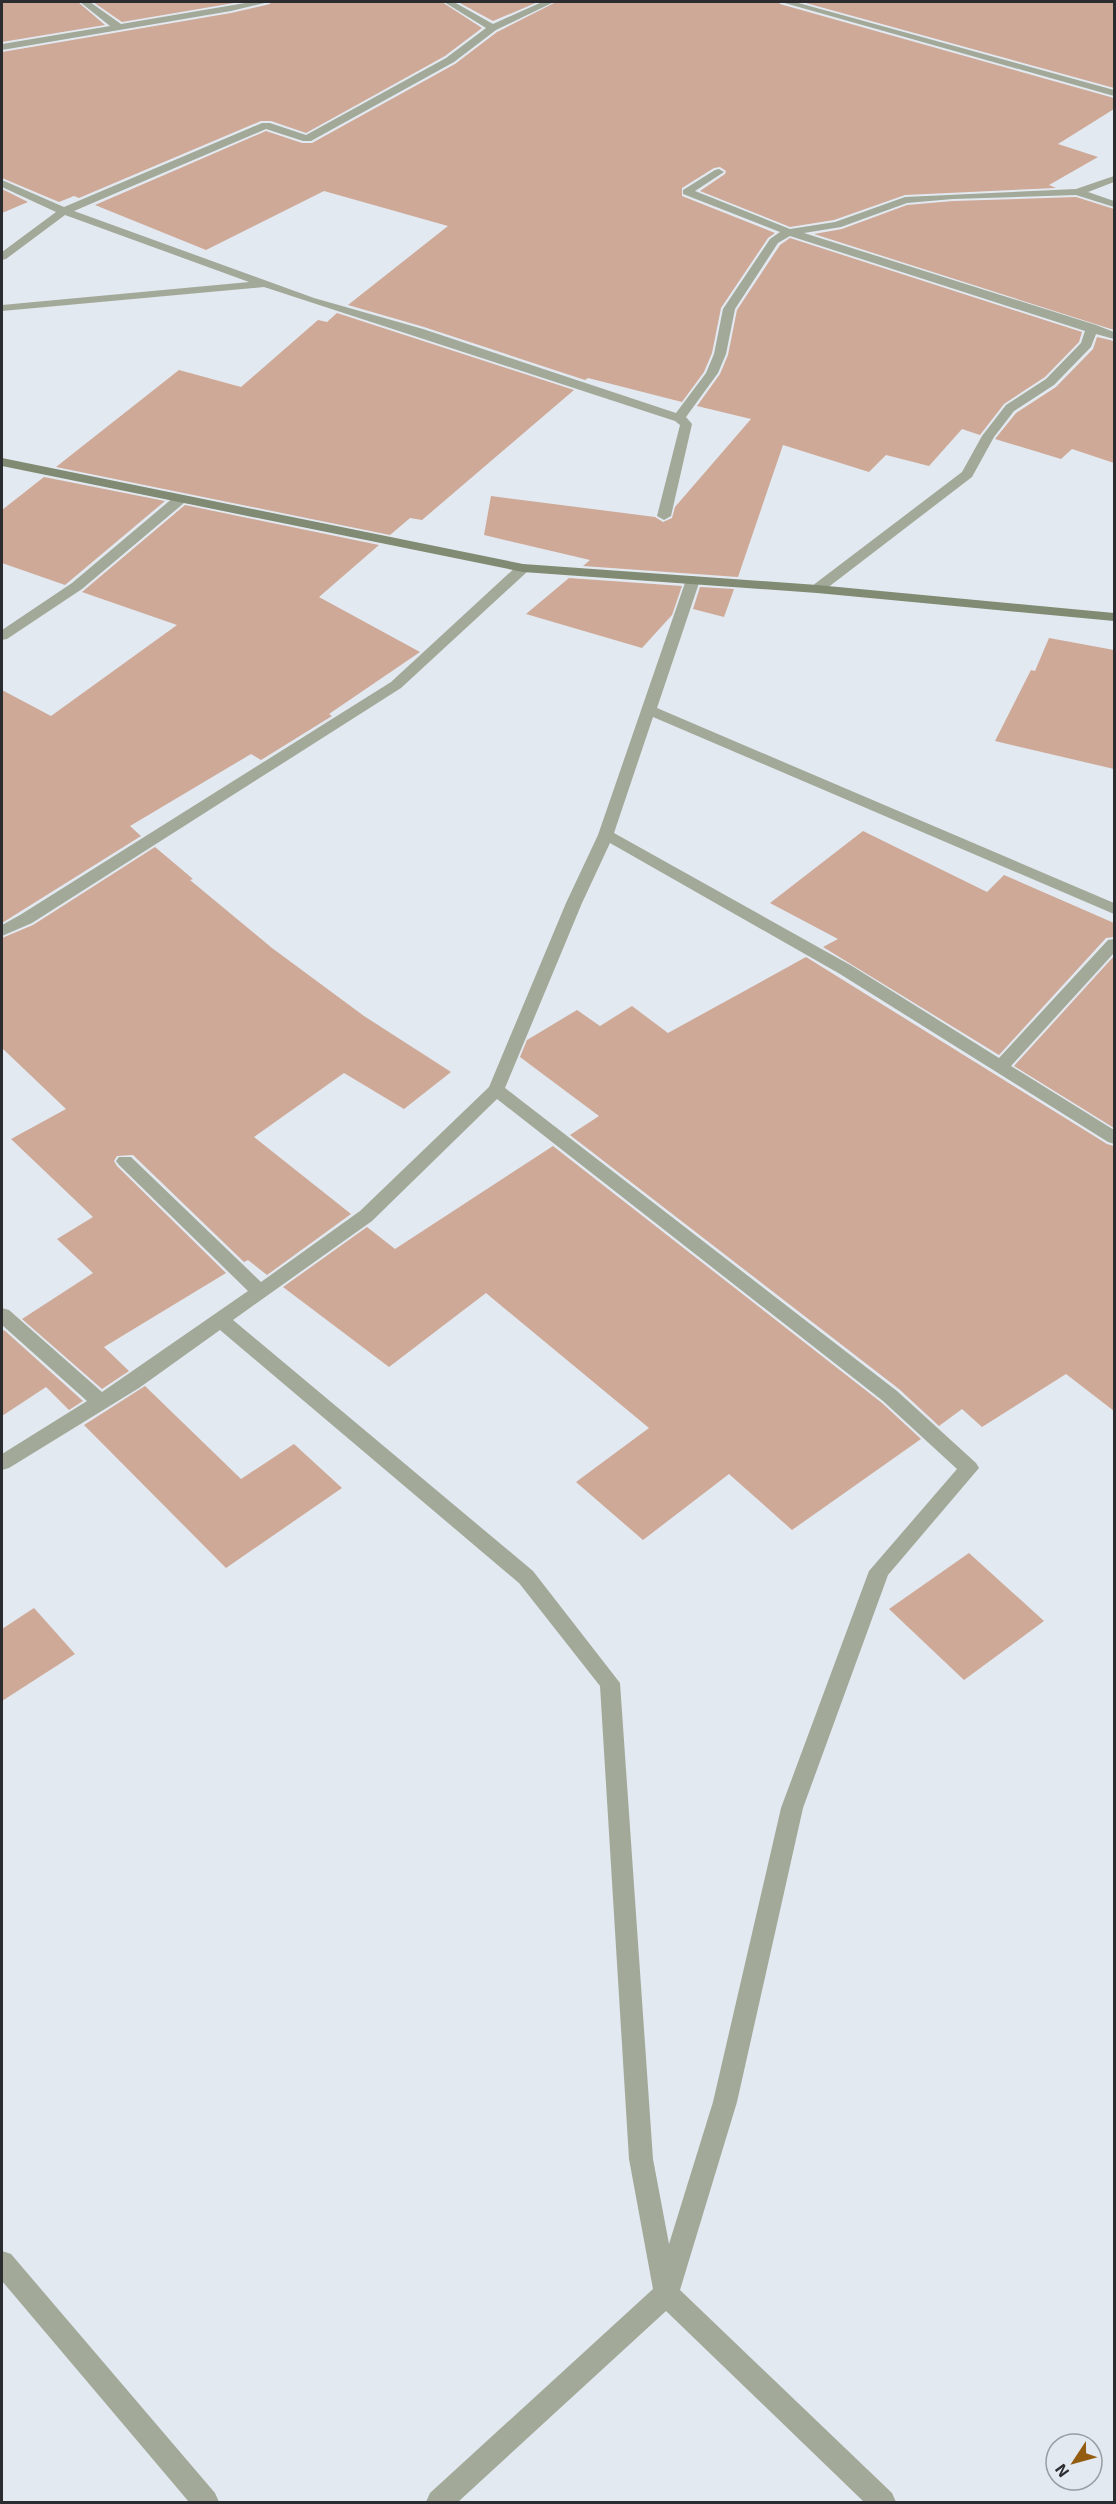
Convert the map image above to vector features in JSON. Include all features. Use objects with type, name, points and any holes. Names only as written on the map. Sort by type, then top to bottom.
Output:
[{"type":"street","points":[[84,2],[120,28]]},
{"type":"street","points":[[2,47],[105,28],[120,28],[177,19],[264,2]]},
{"type":"street","points":[[448,2],[493,28]]},
{"type":"street","points":[[2,257],[64,211],[266,125],[307,139],[450,60],[493,28],[549,2]]},
{"type":"street","points":[[786,2],[1114,93]]},
{"type":"street","points":[[719,172],[687,192],[789,232],[1114,336]]},
{"type":"street","points":[[679,418],[712,373],[720,354],[729,309],[774,241],[789,232],[837,225],[905,200],[952,196],[1077,192],[1114,179]]},
{"type":"street","points":[[2,183],[64,211],[310,300],[419,332],[679,418],[686,424],[664,516]]},
{"type":"street","points":[[1077,192],[1114,204]]},
{"type":"street","points":[[2,308],[267,284]]},
{"type":"street","points":[[817,589],[967,474],[988,436],[1010,408],[1050,382],[1087,344],[1092,328]]},
{"type":"street","points":[[2,462],[179,500],[524,568],[817,589],[1114,617]]},
{"type":"street","points":[[2,636],[77,586],[179,500]]},
{"type":"street","points":[[2,931],[229,792],[396,685],[524,568]]},
{"type":"street","points":[[2,1463],[101,1402],[261,1293],[366,1216],[496,1090],[574,903],[606,835],[693,580]]},
{"type":"street","points":[[649,710],[1114,909]]},
{"type":"street","points":[[606,835],[846,970],[1114,1138]]},
{"type":"street","points":[[1000,1067],[1114,944]]},
{"type":"street","points":[[439,2502],[666,2294],[725,2102],[792,1808],[879,1571],[969,1468],[890,1396],[496,1090]]},
{"type":"street","points":[[125,1161],[261,1293]]},
{"type":"street","points":[[2,1316],[101,1402]]},
{"type":"street","points":[[221,1320],[526,1577],[610,1683],[641,2159],[666,2294],[883,2502]]},
{"type":"street","points":[[2,2263],[206,2502]]},
{"type":"building","points":[[2,2],[78,2],[105,25],[2,42]]},
{"type":"building","points":[[93,2],[240,2],[122,22]]},
{"type":"building","points":[[271,2],[442,2],[482,28],[445,56],[306,133],[271,121],[261,121],[79,198],[74,196],[59,202],[2,178],[2,52],[231,13]]},
{"type":"building","points":[[458,2],[538,2],[493,21]]},
{"type":"building","points":[[556,2],[779,2],[1114,98],[1114,109],[1058,144],[1098,157],[1049,185],[1056,188],[905,195],[834,220],[790,227],[700,191],[725,174],[726,171],[720,167],[714,168],[682,188],[682,196],[775,233],[768,238],[721,308],[712,353],[704,372],[682,402],[588,378],[585,380],[424,327],[348,305],[448,226],[324,191],[206,250],[95,205],[266,131],[302,143],[312,143],[455,64],[497,32]]},
{"type":"building","points":[[802,2],[1114,2],[1114,88]]},
{"type":"building","points":[[2,189],[28,202],[2,213]]},
{"type":"building","points":[[1076,197],[1114,209],[1114,330],[814,234],[842,229],[907,205],[953,201]]},
{"type":"building","points":[[790,238],[1082,332],[1079,342],[1045,377],[1004,404],[980,435],[962,429],[929,466],[886,455],[869,472],[783,445],[738,577],[583,566],[590,560],[484,535],[491,496],[655,517],[663,522],[672,518],[675,507],[751,419],[697,406],[720,374],[728,355],[737,310],[780,245]]},
{"type":"building","points":[[337,313],[574,390],[422,520],[410,518],[390,535],[56,467],[179,370],[241,387],[318,320],[327,322]]},
{"type":"building","points":[[1097,337],[1114,341],[1114,463],[1072,449],[1061,459],[995,439],[1016,413],[1056,387],[1093,349]]},
{"type":"building","points":[[44,477],[165,501],[65,585],[2,563],[2,510]]},
{"type":"building","points":[[185,505],[379,545],[319,597],[420,652],[329,714],[332,716],[261,760],[251,754],[130,826],[141,836],[2,923],[2,690],[51,716],[177,625],[82,592]]},
{"type":"building","points":[[569,578],[682,586],[672,615],[642,648],[526,614]]},
{"type":"building","points":[[700,587],[734,589],[724,617],[693,609]]},
{"type":"building","points":[[1049,638],[1114,650],[1114,769],[995,741],[1031,670],[1035,671]]},
{"type":"building","points":[[863,831],[987,892],[1004,875],[1114,923],[1114,937],[1106,938],[999,1055],[823,947],[838,939],[770,903]]},
{"type":"building","points":[[155,847],[193,879],[190,880],[272,948],[364,1016],[451,1072],[404,1109],[344,1073],[254,1137],[351,1214],[267,1275],[248,1260],[244,1262],[133,1155],[117,1156],[114,1161],[117,1166],[226,1273],[104,1347],[129,1371],[102,1389],[22,1319],[93,1273],[57,1239],[93,1217],[11,1139],[66,1109],[2,1048],[2,938],[33,925]]},
{"type":"building","points":[[1114,956],[1114,1128],[1014,1066]]},
{"type":"building","points":[[806,957],[1107,1144],[1114,1146],[1114,1411],[1066,1374],[982,1427],[962,1409],[939,1426],[899,1389],[570,1135],[599,1116],[520,1057],[527,1040],[577,1010],[600,1026],[632,1006],[668,1033]]},
{"type":"building","points":[[553,1146],[882,1403],[921,1439],[792,1530],[729,1474],[643,1540],[576,1482],[649,1428],[486,1293],[389,1367],[283,1287],[367,1227],[395,1249]]},
{"type":"building","points":[[4,1330],[83,1401],[69,1410],[46,1387],[2,1416],[2,1332]]},
{"type":"building","points":[[145,1386],[241,1479],[294,1444],[342,1488],[226,1568],[84,1425]]},
{"type":"building","points":[[969,1553],[1044,1621],[964,1680],[889,1609]]},
{"type":"building","points":[[34,1608],[75,1654],[2,1701],[2,1629]]}]
